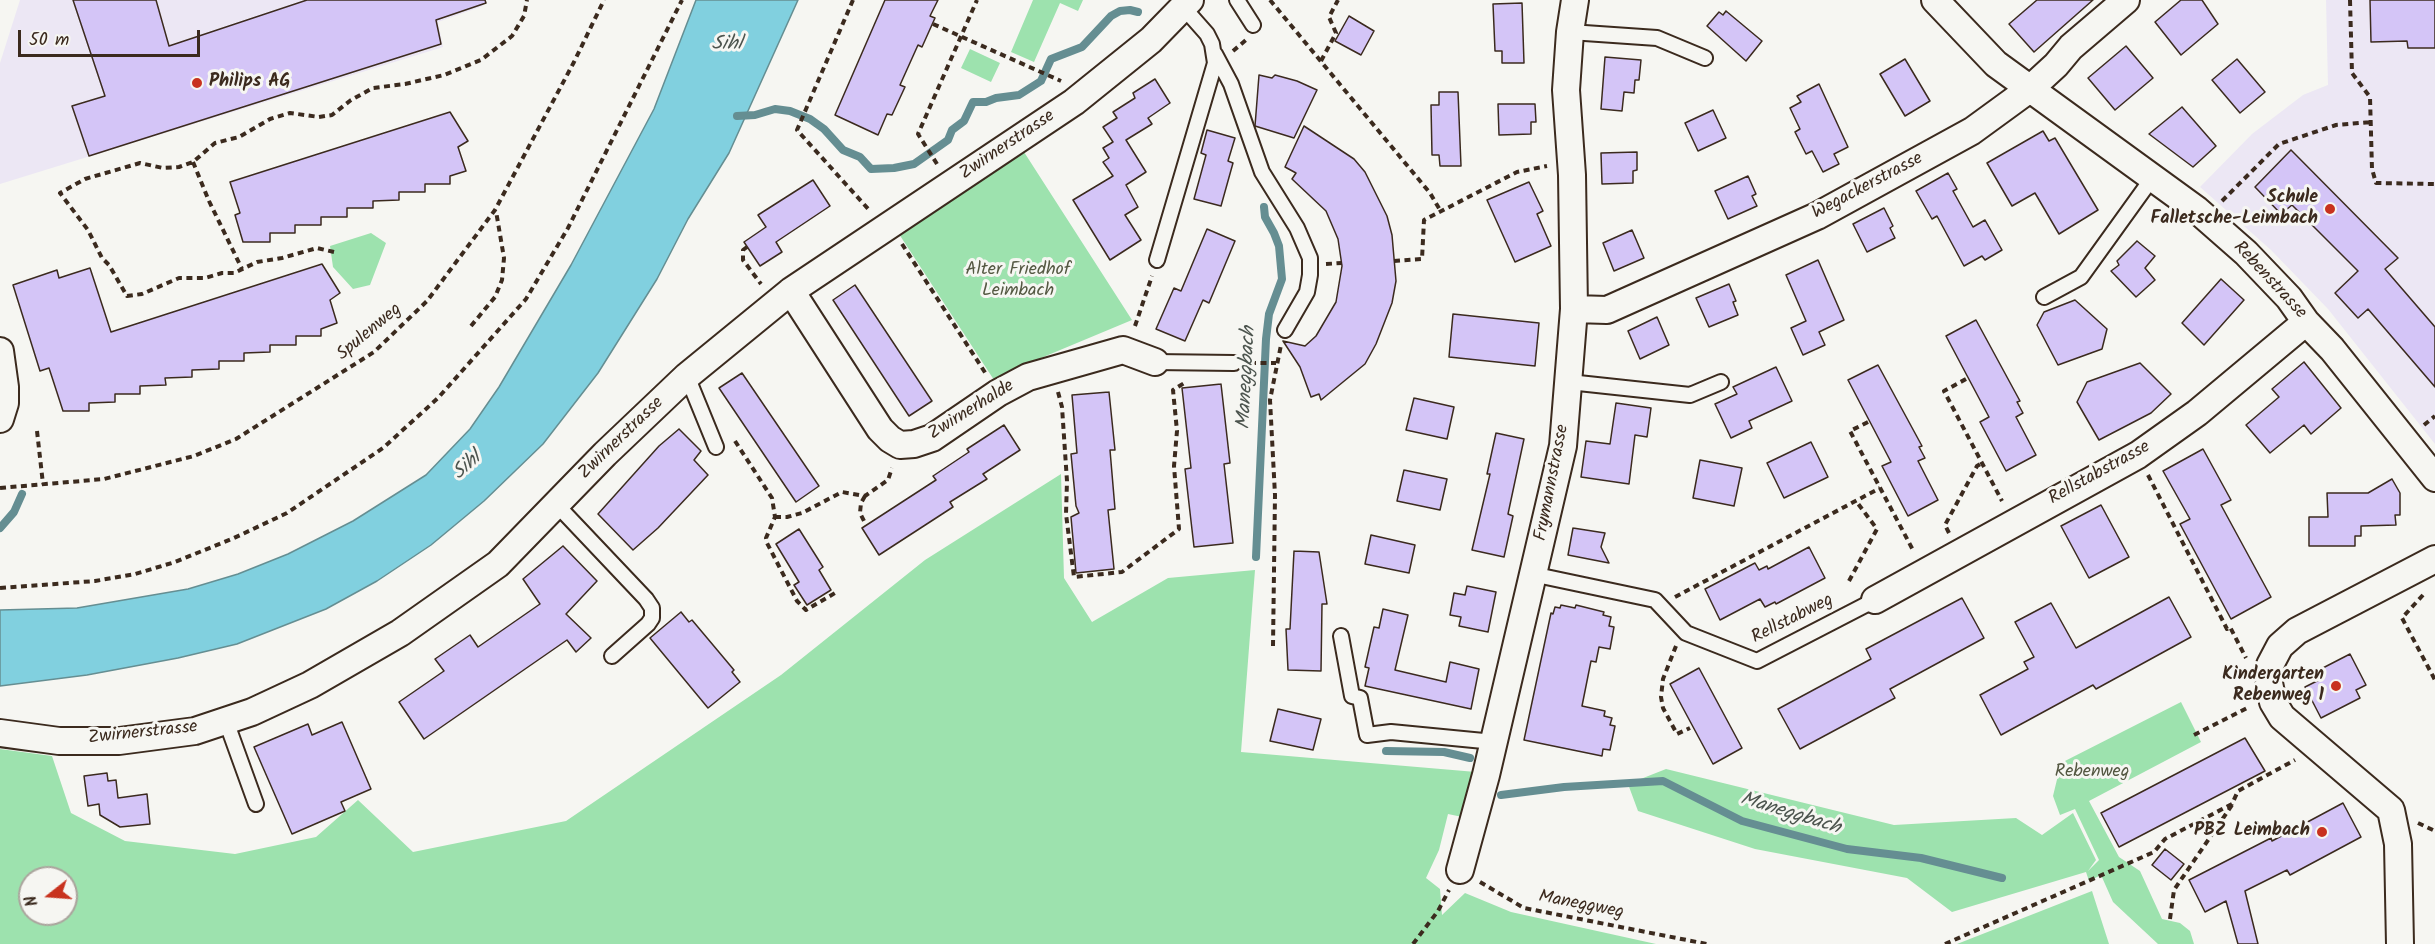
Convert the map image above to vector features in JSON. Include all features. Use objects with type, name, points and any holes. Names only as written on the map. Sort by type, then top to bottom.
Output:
[{"type":"street","name":"Frymannstrasse","points":[[1460,870],[1494,742],[1563,446],[1574,309],[1572,175],[1566,90],[1575,0]]},
{"type":"street","name":"Rebenstrasse","points":[[1935,0],[1996,64],[2197,210],[2246,253],[2289,298],[2306,322],[2332,349],[2435,478]]},
{"type":"street","name":"Wegackerstrasse","points":[[1574,309],[1607,310],[1817,216],[1972,131],[2031,88],[2071,47],[2126,0]]},
{"type":"street","name":"Zwirnerstrasse","points":[[0,733],[59,741],[119,741],[195,731],[226,721],[310,686],[400,633],[498,564],[687,376],[786,296],[894,232],[1074,102],[1123,64],[1187,4]]},
{"type":"street","points":[[786,296],[880,429],[900,445]]},
{"type":"street","name":"Rellstabstrasse","points":[[1869,603],[2138,455],[2197,414],[2306,322]]},
{"type":"street","name":"Zwirnerhalde","points":[[900,445],[914,444],[932,438],[1028,376],[1123,350],[1155,362]]},
{"type":"street","points":[[0,351],[5,403],[0,419]]},
{"type":"street","points":[[2400,944],[2398,844],[2391,810],[2282,717],[2273,702],[2269,683],[2270,665],[2280,646],[2297,631],[2435,559]]},
{"type":"lane","points":[[1237,0],[1253,24]]},
{"type":"lane","points":[[1187,4],[1207,34],[1231,84],[1269,187],[1297,228],[1310,258],[1311,275],[1307,292],[1286,330]]},
{"type":"lane","points":[[1570,32],[1657,38],[1705,58]]},
{"type":"lane","points":[[1157,260],[1217,58]]},
{"type":"lane","points":[[2044,297],[2081,277],[2153,177]]},
{"type":"lane","points":[[1155,362],[1234,363]]},
{"type":"lane","points":[[687,376],[716,447]]},
{"type":"lane","points":[[1569,382],[1690,395],[1721,382]]},
{"type":"lane","points":[[556,504],[652,608],[652,618],[648,624],[612,656]]},
{"type":"lane","name":"Rellstabweg","points":[[1546,577],[1655,600],[1686,633],[1756,661],[1869,603]]},
{"type":"lane","points":[[1341,636],[1352,696],[1360,698],[1368,735],[1391,732],[1494,742]]},
{"type":"lane","points":[[226,721],[256,804]]},
{"type":"path","points":[[334,252],[317,248],[257,262],[242,269],[205,278],[179,278],[142,294],[127,296],[109,265],[102,258],[88,230],[60,193],[85,179],[140,163],[163,168],[179,167],[193,162],[215,143],[239,137],[270,119],[290,113],[319,117],[332,115],[351,100],[373,88],[405,84],[444,75],[481,60],[512,36],[524,16],[527,0]]},
{"type":"path","name":"Spulenweg","points":[[0,488],[104,479],[194,456],[236,439],[374,352],[401,327],[444,280],[495,210],[574,62],[604,0]]},
{"type":"path","points":[[0,588],[95,580],[135,574],[175,562],[287,513],[383,448],[438,398],[525,299],[568,228],[682,0]]},
{"type":"path","points":[[853,0],[797,130],[876,218],[894,232],[984,372]]},
{"type":"path","points":[[937,165],[918,134],[977,0]]},
{"type":"path","points":[[1270,0],[1430,194],[1440,210]]},
{"type":"path","points":[[1321,61],[1336,33],[1329,17],[1338,0]]},
{"type":"path","points":[[2350,0],[2352,73],[2370,97],[2372,169],[2376,183],[2435,184]]},
{"type":"path","points":[[933,24],[1058,79]]},
{"type":"path","points":[[1217,58],[1252,35],[1253,24]]},
{"type":"path","points":[[2216,207],[2279,144],[2336,125],[2371,122]]},
{"type":"path","points":[[193,162],[242,269]]},
{"type":"path","points":[[1394,261],[1422,259],[1424,220],[1440,210],[1517,172],[1556,164]]},
{"type":"path","points":[[471,326],[495,297],[502,280],[504,258],[495,210]]},
{"type":"path","points":[[747,247],[743,250],[743,260],[757,281],[786,296]]},
{"type":"path","points":[[1135,326],[1157,260]]},
{"type":"path","points":[[1273,646],[1275,495],[1270,400],[1275,363],[1286,330]]},
{"type":"path","points":[[1053,370],[1062,407],[1067,482],[1066,514],[1074,577],[1122,572],[1179,529],[1174,466],[1177,431],[1173,390],[1195,376],[1196,363]]},
{"type":"path","points":[[1260,363],[1275,363]]},
{"type":"path","points":[[1966,379],[1944,391],[2003,503]]},
{"type":"path","points":[[2418,430],[2435,416]]},
{"type":"path","points":[[1868,422],[1850,431],[1919,561]]},
{"type":"path","points":[[37,431],[43,484]]},
{"type":"path","points":[[733,438],[772,498],[775,517],[766,538],[767,543],[797,601],[806,610],[835,593]]},
{"type":"path","points":[[866,525],[860,513],[861,503],[865,496],[888,480],[900,445]]},
{"type":"path","points":[[1953,541],[1945,525],[1977,466],[1982,463]]},
{"type":"path","points":[[2144,466],[2227,629],[2230,627],[2250,667]]},
{"type":"path","points":[[1661,605],[1880,488]]},
{"type":"path","points":[[775,517],[802,513],[842,492],[865,496]]},
{"type":"path","points":[[1849,581],[1877,529],[1856,501]]},
{"type":"path","points":[[2427,593],[2420,597],[2402,618],[2435,680]]},
{"type":"path","points":[[1686,633],[1674,649],[1663,680],[1661,697],[1663,708],[1677,734],[1690,728]]},
{"type":"path","points":[[2194,735],[2258,703]]},
{"type":"path","points":[[2170,919],[2174,890],[2232,804],[2238,791],[2300,758]]},
{"type":"path","points":[[1945,944],[2154,852],[2165,839],[2232,804]]},
{"type":"path","points":[[1413,944],[1438,911],[1460,870]]},
{"type":"path","name":"Maneggweg","points":[[1460,870],[1524,908],[1707,944]]},
{"type":"shaded area","points":[[20,0],[481,0],[483,6],[438,22],[443,47],[0,184],[0,63]]},
{"type":"shaded area","name":"Schule Falletsche-Leimbach","points":[[2326,0],[2435,0],[2435,444],[2328,309],[2271,250],[2200,187],[2252,134],[2303,95],[2328,85]]},
{"type":"green space","points":[[1033,0],[1083,0],[1078,11],[1060,3],[1034,62],[1011,52]]},
{"type":"green space","points":[[970,49],[1000,63],[991,82],[961,68]]},
{"type":"green space","name":"Alter Friedhof Leimbach","points":[[1024,152],[1132,320],[1017,368],[994,380],[899,234]]},
{"type":"green space","points":[[371,233],[386,243],[370,285],[353,289],[333,267],[330,246]]},
{"type":"green space","points":[[1061,474],[1064,578],[1092,622],[1168,578],[1255,570],[1241,752],[1476,772],[1467,818],[1448,814],[1439,850],[1426,878],[1440,889],[1442,915],[1465,893],[1511,912],[1656,944],[0,944],[0,749],[52,756],[71,813],[125,841],[235,854],[316,837],[358,800],[413,852],[566,821],[781,675],[925,560]]},
{"type":"green space","name":"Rebenweg","points":[[2181,702],[2201,742],[2089,801],[2119,857],[2140,871],[2162,919],[2180,923],[2190,931],[2194,944],[2158,944],[2113,902],[2101,875],[2089,881],[2086,872],[1952,912],[1907,878],[1755,849],[1638,811],[1628,784],[1666,769],[1894,825],[2016,818],[2042,835],[2073,813],[2096,860],[2088,871],[2099,860],[2075,809],[2060,815],[2053,796],[2061,763]]},
{"type":"green space","points":[[2092,891],[2109,944],[1957,944]]},
{"type":"water","name":"Sihl","points":[[696,0],[798,0],[729,153],[688,219],[657,279],[598,373],[543,444],[484,501],[431,545],[377,581],[326,609],[237,644],[178,658],[87,675],[0,686],[0,610],[77,608],[188,589],[238,574],[288,554],[353,521],[426,475],[470,429],[499,387],[571,265],[654,109]]},
{"type":"building","points":[[73,0],[156,0],[169,46],[307,0],[485,0],[486,3],[436,20],[441,44],[89,156],[72,106],[105,96]]},
{"type":"building","points":[[885,0],[938,0],[930,16],[935,18],[922,47],[918,45],[900,85],[905,87],[892,115],[887,114],[878,135],[835,115]]},
{"type":"building","points":[[2037,0],[2093,0],[2034,52],[2009,24]]},
{"type":"building","points":[[2181,0],[2202,0],[2218,24],[2181,55],[2155,22]]},
{"type":"building","points":[[2370,0],[2435,0],[2435,48],[2408,48],[2407,41],[2371,42]]},
{"type":"building","points":[[1522,3],[1524,63],[1502,63],[1502,51],[1495,51],[1493,4]]},
{"type":"building","points":[[1726,11],[1762,41],[1746,61],[1707,26],[1719,12],[1723,15]]},
{"type":"building","points":[[1349,16],[1374,31],[1361,55],[1335,41]]},
{"type":"building","points":[[2126,46],[2153,78],[2115,110],[2088,78]]},
{"type":"building","points":[[1605,57],[1641,60],[1639,80],[1635,80],[1634,93],[1624,92],[1622,111],[1601,109]]},
{"type":"building","points":[[1905,59],[1930,101],[1905,116],[1880,74]]},
{"type":"building","points":[[2237,59],[2265,92],[2240,113],[2212,80]]},
{"type":"building","points":[[1259,75],[1272,78],[1275,75],[1317,90],[1294,138],[1255,126]]},
{"type":"building","points":[[1155,79],[1170,103],[1148,118],[1152,124],[1126,140],[1146,172],[1126,185],[1138,207],[1125,215],[1141,240],[1110,260],[1073,200],[1113,176],[1103,162],[1109,158],[1103,148],[1113,142],[1103,127],[1117,118],[1113,112],[1135,98],[1133,93]]},
{"type":"building","points":[[1819,84],[1848,147],[1834,154],[1839,164],[1823,172],[1812,151],[1806,154],[1795,132],[1800,129],[1790,108],[1801,102],[1797,96]]},
{"type":"building","points":[[1439,92],[1458,92],[1461,166],[1440,166],[1439,155],[1432,155],[1431,105],[1439,105]]},
{"type":"building","points":[[1498,104],[1535,104],[1536,122],[1531,122],[1531,134],[1499,135]]},
{"type":"building","points":[[2182,107],[2216,146],[2193,167],[2149,134]]},
{"type":"building","points":[[1713,110],[1726,138],[1698,151],[1685,123]]},
{"type":"building","points":[[450,112],[468,141],[458,147],[466,171],[450,176],[450,184],[425,184],[425,192],[399,192],[399,200],[373,201],[373,208],[347,208],[347,217],[321,217],[321,225],[295,225],[295,233],[270,233],[270,242],[243,242],[235,215],[240,213],[230,182]]},
{"type":"building","points":[[1304,126],[1354,159],[1365,172],[1387,216],[1392,235],[1396,281],[1392,303],[1376,344],[1365,364],[1321,400],[1319,394],[1311,397],[1300,367],[1283,341],[1305,346],[1316,336],[1336,302],[1342,266],[1338,239],[1326,211],[1292,179],[1296,173],[1285,167]]},
{"type":"building","points":[[1207,130],[1235,138],[1228,161],[1233,163],[1221,206],[1194,199],[1206,155],[1201,153]]},
{"type":"building","points":[[2043,131],[2049,141],[2055,138],[2098,210],[2059,234],[2035,193],[2012,206],[1987,163]]},
{"type":"building","points":[[2291,150],[2398,258],[2385,269],[2435,327],[2435,387],[2368,309],[2358,318],[2335,293],[2358,271],[2292,205],[2281,214],[2255,187]]},
{"type":"building","points":[[1637,152],[1637,170],[1633,171],[1633,183],[1602,184],[1601,153]]},
{"type":"building","points":[[1948,173],[1957,189],[1953,191],[1973,227],[1985,220],[2002,250],[1985,260],[1982,256],[1964,266],[1937,216],[1932,219],[1916,191]]},
{"type":"building","points":[[1748,176],[1756,194],[1752,196],[1757,206],[1728,219],[1715,191]]},
{"type":"building","points":[[813,180],[830,206],[776,242],[782,252],[760,266],[744,242],[766,227],[758,215]]},
{"type":"building","points":[[1529,182],[1543,211],[1537,214],[1551,246],[1515,262],[1487,200]]},
{"type":"building","points":[[1884,208],[1893,226],[1890,228],[1895,238],[1867,252],[1853,224]]},
{"type":"building","points":[[1207,229],[1235,241],[1209,303],[1203,300],[1185,341],[1156,329],[1174,288],[1181,291]]},
{"type":"building","points":[[1632,230],[1644,258],[1614,271],[1603,243]]},
{"type":"building","points":[[2137,241],[2155,256],[2145,268],[2155,280],[2136,297],[2111,271],[2119,265],[2117,261]]},
{"type":"building","points":[[1818,260],[1844,320],[1819,332],[1825,345],[1803,355],[1791,328],[1806,321],[1786,275]]},
{"type":"building","points":[[322,264],[340,293],[330,300],[337,323],[321,329],[321,336],[296,336],[296,345],[270,345],[270,352],[244,353],[244,361],[219,361],[219,369],[192,370],[192,377],[165,378],[166,385],[140,386],[140,394],[115,394],[115,402],[89,403],[89,411],[63,411],[49,368],[40,371],[13,285],[57,270],[59,278],[90,268],[111,332]]},
{"type":"building","points":[[2221,279],[2244,300],[2204,345],[2182,323]]},
{"type":"building","points":[[1729,284],[1736,301],[1733,302],[1738,315],[1709,327],[1696,298]]},
{"type":"building","points":[[855,285],[932,401],[909,416],[833,300]]},
{"type":"building","points":[[2075,300],[2107,329],[2102,349],[2058,365],[2037,325],[2044,312]]},
{"type":"building","points":[[1453,314],[1539,323],[1535,366],[1449,357]]},
{"type":"building","points":[[1657,317],[1669,345],[1640,359],[1628,331]]},
{"type":"building","points":[[1976,320],[2020,401],[2017,402],[2023,413],[2016,417],[2036,455],[2006,471],[1980,422],[1989,417],[1946,336]]},
{"type":"building","points":[[2304,362],[2341,408],[2311,434],[2304,425],[2270,453],[2246,425],[2279,397],[2272,389]]},
{"type":"building","points":[[2140,363],[2171,394],[2151,413],[2099,440],[2077,402],[2087,382]]},
{"type":"building","points":[[1878,365],[1922,446],[1919,447],[1925,458],[1918,461],[1938,500],[1908,516],[1882,466],[1891,462],[1848,380]]},
{"type":"building","points":[[1776,367],[1792,401],[1749,421],[1752,428],[1731,438],[1715,404],[1737,394],[1733,387]]},
{"type":"building","points":[[742,373],[819,486],[796,502],[719,388]]},
{"type":"building","points":[[1221,384],[1230,463],[1224,464],[1233,543],[1194,547],[1185,469],[1191,468],[1182,388]]},
{"type":"building","points":[[1109,392],[1115,450],[1110,450],[1115,509],[1108,510],[1114,569],[1076,573],[1071,517],[1079,513],[1076,506],[1071,454],[1077,453],[1072,395]]},
{"type":"building","points":[[1414,398],[1454,407],[1447,439],[1406,430]]},
{"type":"building","points":[[1616,403],[1651,408],[1647,437],[1635,435],[1629,484],[1581,477],[1586,441],[1610,444]]},
{"type":"building","points":[[1004,425],[1020,450],[983,474],[987,479],[950,502],[953,507],[879,555],[862,528],[936,480],[933,476],[969,452],[967,449]]},
{"type":"building","points":[[679,429],[701,451],[694,460],[708,475],[658,528],[633,550],[598,514],[659,446]]},
{"type":"building","points":[[1496,433],[1524,439],[1508,514],[1513,516],[1504,557],[1472,550],[1490,474],[1487,474]]},
{"type":"building","points":[[1811,442],[1828,477],[1784,498],[1767,463]]},
{"type":"building","points":[[2203,449],[2231,500],[2221,505],[2271,597],[2231,619],[2180,524],[2190,519],[2163,471]]},
{"type":"building","points":[[1700,460],[1742,468],[1734,506],[1693,498]]},
{"type":"building","points":[[1404,470],[1447,479],[1440,510],[1397,501]]},
{"type":"building","points":[[2392,479],[2400,493],[2400,515],[2395,515],[2396,525],[2361,526],[2361,536],[2355,536],[2355,546],[2309,546],[2309,517],[2328,517],[2327,493],[2368,493]]},
{"type":"building","points":[[2101,505],[2129,557],[2089,578],[2061,526]]},
{"type":"building","points":[[1573,528],[1605,533],[1601,547],[1609,563],[1568,555]]},
{"type":"building","points":[[799,529],[823,567],[819,570],[831,590],[807,605],[794,585],[799,582],[776,544]]},
{"type":"building","points":[[1371,535],[1415,545],[1409,573],[1365,564]]},
{"type":"building","points":[[563,546],[597,581],[566,614],[591,638],[576,652],[567,640],[424,739],[399,702],[444,671],[435,659],[470,635],[478,647],[540,604],[523,579]]},
{"type":"building","points":[[1809,547],[1825,578],[1776,604],[1775,602],[1765,607],[1760,599],[1720,620],[1705,589],[1755,563],[1759,570],[1767,566],[1768,569]]},
{"type":"building","points":[[1294,551],[1319,552],[1327,604],[1322,604],[1321,671],[1288,670],[1286,629],[1290,629]]},
{"type":"building","points":[[1467,586],[1496,592],[1488,632],[1459,626],[1461,617],[1450,615],[1454,593],[1465,595]]},
{"type":"building","points":[[2169,597],[2191,637],[2096,689],[2093,685],[2001,735],[1980,695],[2028,669],[2024,662],[2034,657],[2015,622],[2051,603],[2076,648]]},
{"type":"building","points":[[1962,598],[1984,638],[1890,689],[1895,698],[1800,749],[1778,709],[1871,659],[1866,649]]},
{"type":"building","points":[[1561,605],[1575,608],[1576,605],[1604,612],[1603,615],[1611,617],[1609,626],[1614,627],[1610,649],[1599,647],[1596,662],[1591,661],[1582,706],[1605,711],[1604,716],[1612,718],[1610,725],[1615,726],[1610,750],[1603,749],[1602,756],[1524,740],[1551,613],[1553,614],[1555,607],[1560,608]]},
{"type":"building","points":[[1383,609],[1408,615],[1395,670],[1446,682],[1450,662],[1479,669],[1471,709],[1365,686],[1369,668],[1365,667],[1374,627],[1379,628]]},
{"type":"building","points":[[681,612],[689,622],[692,620],[734,670],[732,672],[740,682],[708,708],[650,638]]},
{"type":"building","name":"Kindergarten Rebenweg 1","points":[[2350,654],[2366,685],[2356,690],[2360,698],[2321,718],[2305,687],[2321,679],[2317,671]]},
{"type":"building","points":[[1699,668],[1742,748],[1713,764],[1670,684]]},
{"type":"building","points":[[1278,709],[1321,719],[1313,750],[1270,741]]},
{"type":"building","points":[[342,722],[371,789],[341,802],[345,811],[292,834],[254,747],[308,724],[312,735]]},
{"type":"building","points":[[2245,738],[2265,771],[2119,847],[2101,813]]},
{"type":"building","points":[[107,773],[108,781],[116,780],[118,798],[147,794],[150,824],[120,827],[100,815],[99,804],[88,806],[84,776]]},
{"type":"building","points":[[2343,803],[2361,837],[2290,875],[2287,870],[2245,891],[2258,944],[2238,944],[2226,901],[2205,912],[2189,880],[2271,838],[2272,841]]},
{"type":"building","points":[[2165,849],[2184,864],[2171,880],[2152,865]]},
{"type":"waterway","name":"Maneggbach","points":[[737,116],[755,115],[775,109],[790,111],[810,119],[824,129],[843,150],[860,157],[871,169],[914,164],[948,140],[952,130],[964,121],[973,102],[986,102],[996,98],[1019,95],[1041,81],[1051,59],[1082,47],[1111,16],[1120,11],[1138,12]]},
{"type":"waterway","name":"Maneggbach","points":[[1256,557],[1266,339],[1269,314],[1282,279],[1279,246],[1265,217],[1264,207]]},
{"type":"waterway","points":[[0,528],[14,512],[22,494]]},
{"type":"waterway","name":"Maneggbach","points":[[1386,751],[1444,752],[1470,758]]},
{"type":"waterway","name":"Maneggbach","points":[[1501,795],[1564,787],[1663,781],[1742,821],[1847,849],[1921,858],[2002,878]]},
{"type":"place","name":"Philips AG","points":[[197,83]]},
{"type":"place","name":"Schule Falletsche-Leimbach","points":[[2330,209]]},
{"type":"place","name":"Kindergarten Rebenweg 1","points":[[2336,686]]},
{"type":"place","name":"PBZ Leimbach","points":[[2322,832]]}]
